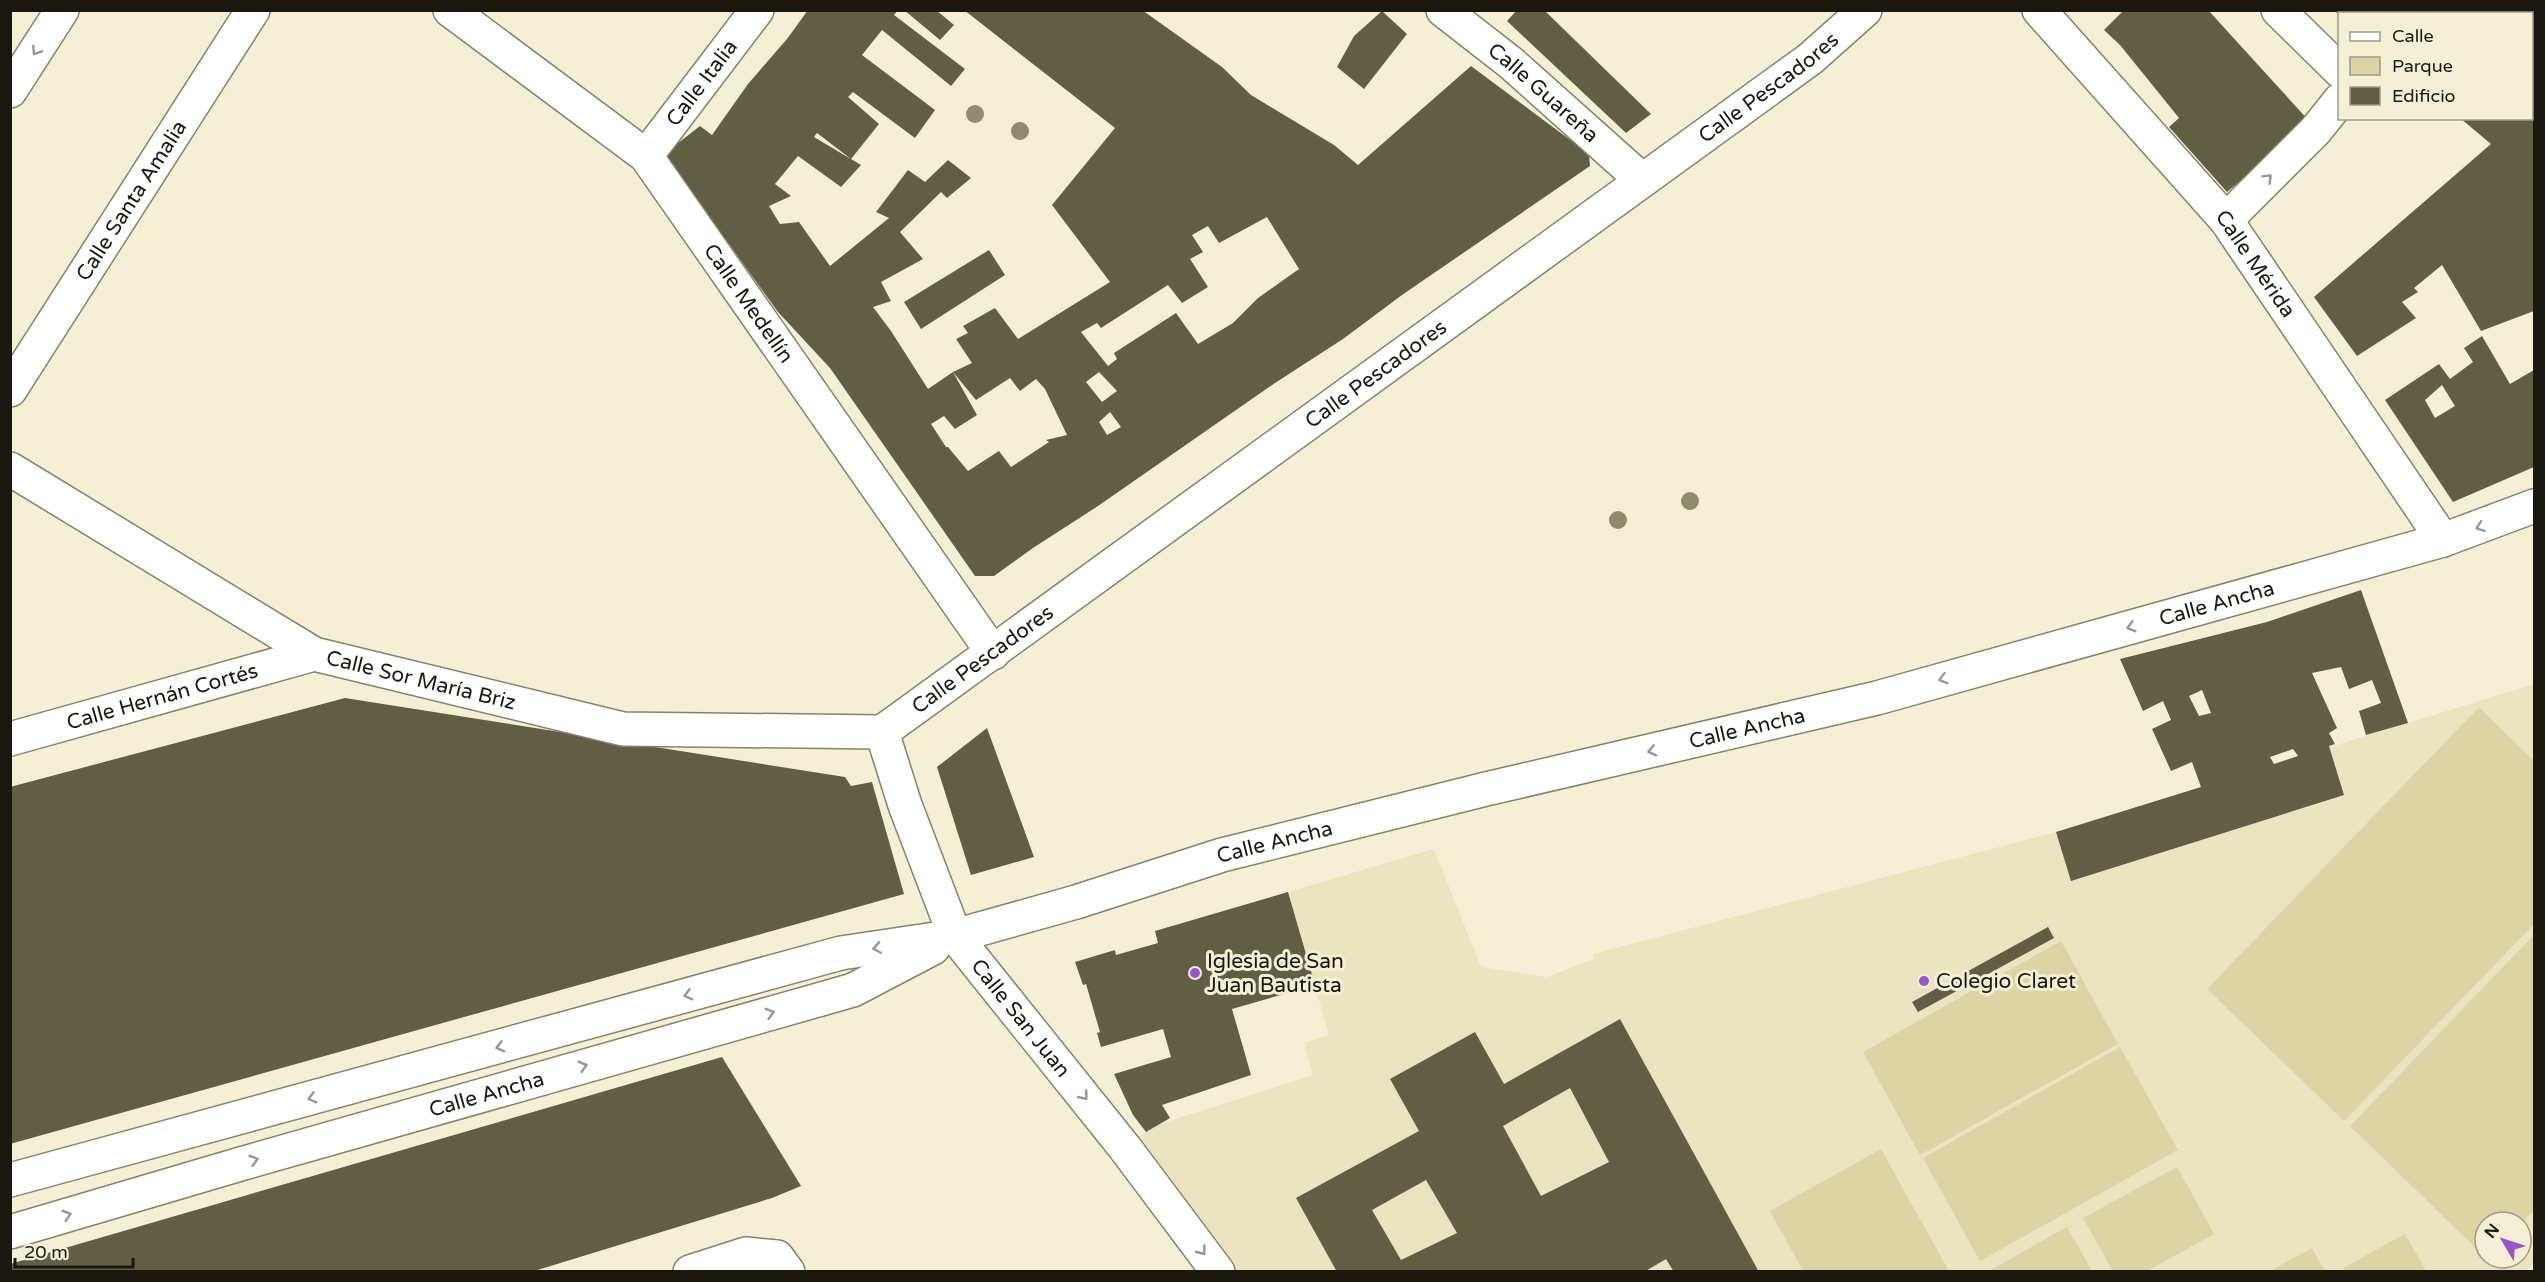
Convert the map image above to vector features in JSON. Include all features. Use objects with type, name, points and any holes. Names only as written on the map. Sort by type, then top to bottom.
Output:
[{"type":"street","points":[[10,91],[62,10]]},
{"type":"street","name":"Calle Santa Amalia","points":[[10,390],[253,10]]},
{"type":"street","name":"Calle Medellín","points":[[450,10],[646,156],[993,653]]},
{"type":"street","name":"Calle Italia","points":[[646,156],[757,10]]},
{"type":"street","name":"Calle Guareña","points":[[1443,10],[1511,63],[1642,180]]},
{"type":"street","name":"Calle Pescadores","points":[[882,732],[1810,59],[1865,10]]},
{"type":"street","name":"Calle Mérida","points":[[2039,10],[2226,220],[2443,540]]},
{"type":"street","points":[[2278,10],[2338,68]]},
{"type":"street","points":[[2226,220],[2316,130],[2338,102]]},
{"type":"street","name":"Calle Sor María Briz","points":[[10,469],[314,654],[623,729],[882,732]]},
{"type":"street","name":"Calle Ancha","points":[[10,1180],[841,953],[956,936],[1076,902],[1222,855],[1486,789],[1878,698],[2443,540],[2535,506]]},
{"type":"street","name":"Calle Hernán Cortés","points":[[10,739],[314,654]]},
{"type":"street","name":"Calle San Juan","points":[[882,732],[905,805],[956,936],[1125,1148],[1218,1272]]},
{"type":"street","name":"Calle Ancha","points":[[10,1232],[244,1162],[853,990],[956,936]]},
{"type":"street","points":[[690,1272],[746,1254],[777,1257],[788,1272]]},
{"type":"shaded area","name":"Colegio Claret","points":[[2534,684],[2534,1263],[2533,1210],[2473,1210],[2473,1270],[2526,1271],[1218,1271],[1125,1148],[1154,1126],[1313,1075],[1304,1043],[1329,1035],[1288,892],[1434,849],[1481,967],[1547,977],[1594,959],[1593,954],[2056,832]]},
{"type":"green space","points":[[2479,707],[2534,761],[2534,924],[2344,1121],[2207,989]]},
{"type":"green space","points":[[2534,935],[2533,1211],[2473,1210],[2473,1245],[2350,1126]]},
{"type":"green space","points":[[2061,941],[2118,1044],[1920,1155],[1863,1052]]},
{"type":"green space","points":[[2120,1047],[2178,1150],[1980,1261],[1923,1158]]},
{"type":"green space","points":[[1881,1149],[1949,1271],[1803,1271],[1770,1211]]},
{"type":"green space","points":[[2177,1167],[2214,1234],[2147,1271],[2113,1271],[2083,1218]]},
{"type":"green space","points":[[2067,1227],[2092,1271],[1989,1271]]},
{"type":"green space","points":[[2405,1234],[2426,1271],[2345,1271],[2343,1268]]},
{"type":"green space","points":[[2312,1248],[2325,1271],[2270,1271]]},
{"type":"building","points":[[808,10],[898,10],[894,15],[965,69],[951,86],[882,30],[862,55],[935,110],[915,138],[853,92],[848,97],[879,124],[851,159],[817,133],[814,137],[861,165],[841,187],[798,156],[775,184],[791,196],[769,206],[780,224],[799,222],[830,266],[889,218],[876,212],[908,170],[925,182],[948,160],[971,178],[947,198],[941,192],[900,232],[923,259],[881,282],[891,301],[873,307],[928,389],[953,372],[972,363],[956,339],[968,333],[963,326],[995,308],[1018,339],[1110,282],[1052,205],[1115,128],[964,10],[1142,10],[1222,67],[1251,95],[1334,145],[1358,165],[1471,66],[1589,154],[1590,166],[1402,295],[1343,339],[1275,383],[994,576],[975,576],[830,368],[778,312],[664,154],[700,126],[712,135],[748,84],[787,39]],"holes":[[[1267,217],[1299,269],[1258,298],[1233,323],[1198,344],[1176,313],[1114,353],[1117,359],[1108,366],[1081,332],[1097,323],[1101,328],[1168,285],[1182,303],[1208,287],[1190,259],[1203,252],[1192,235],[1208,226],[1219,243]],[[953,372],[976,400],[1010,378],[1020,391],[1036,379],[1045,389],[1067,435],[1046,440],[1049,442],[1011,467],[999,451],[968,471],[946,447],[931,424],[944,416],[955,429],[977,415]],[[1099,372],[1117,391],[1102,402],[1086,382]],[[1110,412],[1121,427],[1107,435],[1099,422]]]},
{"type":"building","points":[[904,10],[936,10],[954,25],[940,40]]},
{"type":"building","points":[[1517,10],[1544,10],[1651,114],[1626,133],[1507,21]]},
{"type":"building","points":[[2124,10],[2208,10],[2310,122],[2227,192],[2169,127],[2179,118],[2120,45],[2104,30]]},
{"type":"building","points":[[2334,10],[2376,10],[2375,12],[2338,12],[2338,14]]},
{"type":"building","points":[[2431,10],[2450,10],[2452,12],[2430,12]]},
{"type":"building","points":[[2487,10],[2534,10],[2533,83],[2533,12],[2488,12]]},
{"type":"building","points":[[1382,11],[1407,34],[1364,89],[1337,67],[1354,36]]},
{"type":"building","points":[[2534,112],[2534,311],[2481,331],[2442,265],[2414,288],[2418,292],[2402,302],[2416,318],[2357,356],[2314,297],[2491,144],[2462,120],[2533,120]]},
{"type":"building","points":[[989,250],[1005,275],[921,329],[904,302]]},
{"type":"building","points":[[2482,336],[2510,384],[2534,370],[2534,467],[2453,502],[2385,400],[2439,364],[2450,379],[2473,362],[2464,348]],"holes":[[[2442,385],[2455,406],[2435,418],[2425,400]]]},
{"type":"building","points":[[2361,590],[2408,723],[2366,735],[2359,711],[2381,703],[2372,680],[2349,689],[2341,667],[2312,673],[2337,728],[2329,733],[2335,744],[2329,746],[2344,795],[2071,881],[2056,832],[2201,787],[2192,762],[2171,771],[2152,729],[2171,720],[2163,701],[2143,711],[2120,659],[2267,622]],"holes":[[[2202,690],[2211,713],[2199,716],[2189,696]],[[2293,749],[2298,756],[2274,764],[2270,757]]]},
{"type":"building","points":[[345,698],[845,777],[851,786],[872,782],[904,894],[10,1144],[10,787]]},
{"type":"building","points":[[987,728],[1034,857],[971,875],[937,767]]},
{"type":"building","name":"Iglesia de San Juan Bautista","points":[[1288,892],[1315,985],[1232,1009],[1251,1075],[1162,1105],[1170,1118],[1146,1132],[1133,1115],[1114,1074],[1171,1057],[1163,1029],[1101,1047],[1097,1033],[1100,1032],[1086,984],[1083,985],[1075,962],[1115,950],[1116,955],[1158,943],[1155,931]]},
{"type":"building","points":[[2048,927],[2054,938],[1918,1012],[1912,1002]]},
{"type":"building","points":[[1620,1019],[1759,1272],[1674,1272],[1666,1259],[1644,1272],[1337,1272],[1296,1198],[1419,1131],[1390,1079],[1475,1032],[1504,1084]],"holes":[[[1570,1088],[1609,1162],[1541,1196],[1503,1126]],[[1426,1180],[1457,1233],[1401,1260],[1372,1210]]]},
{"type":"building","points":[[722,1057],[801,1186],[772,1198],[531,1272],[10,1272],[10,1264]]},
{"type":"place","name":"Iglesia de San Juan Bautista","points":[[1195,973]]},
{"type":"place","name":"Colegio Claret","points":[[1924,981]]}]
